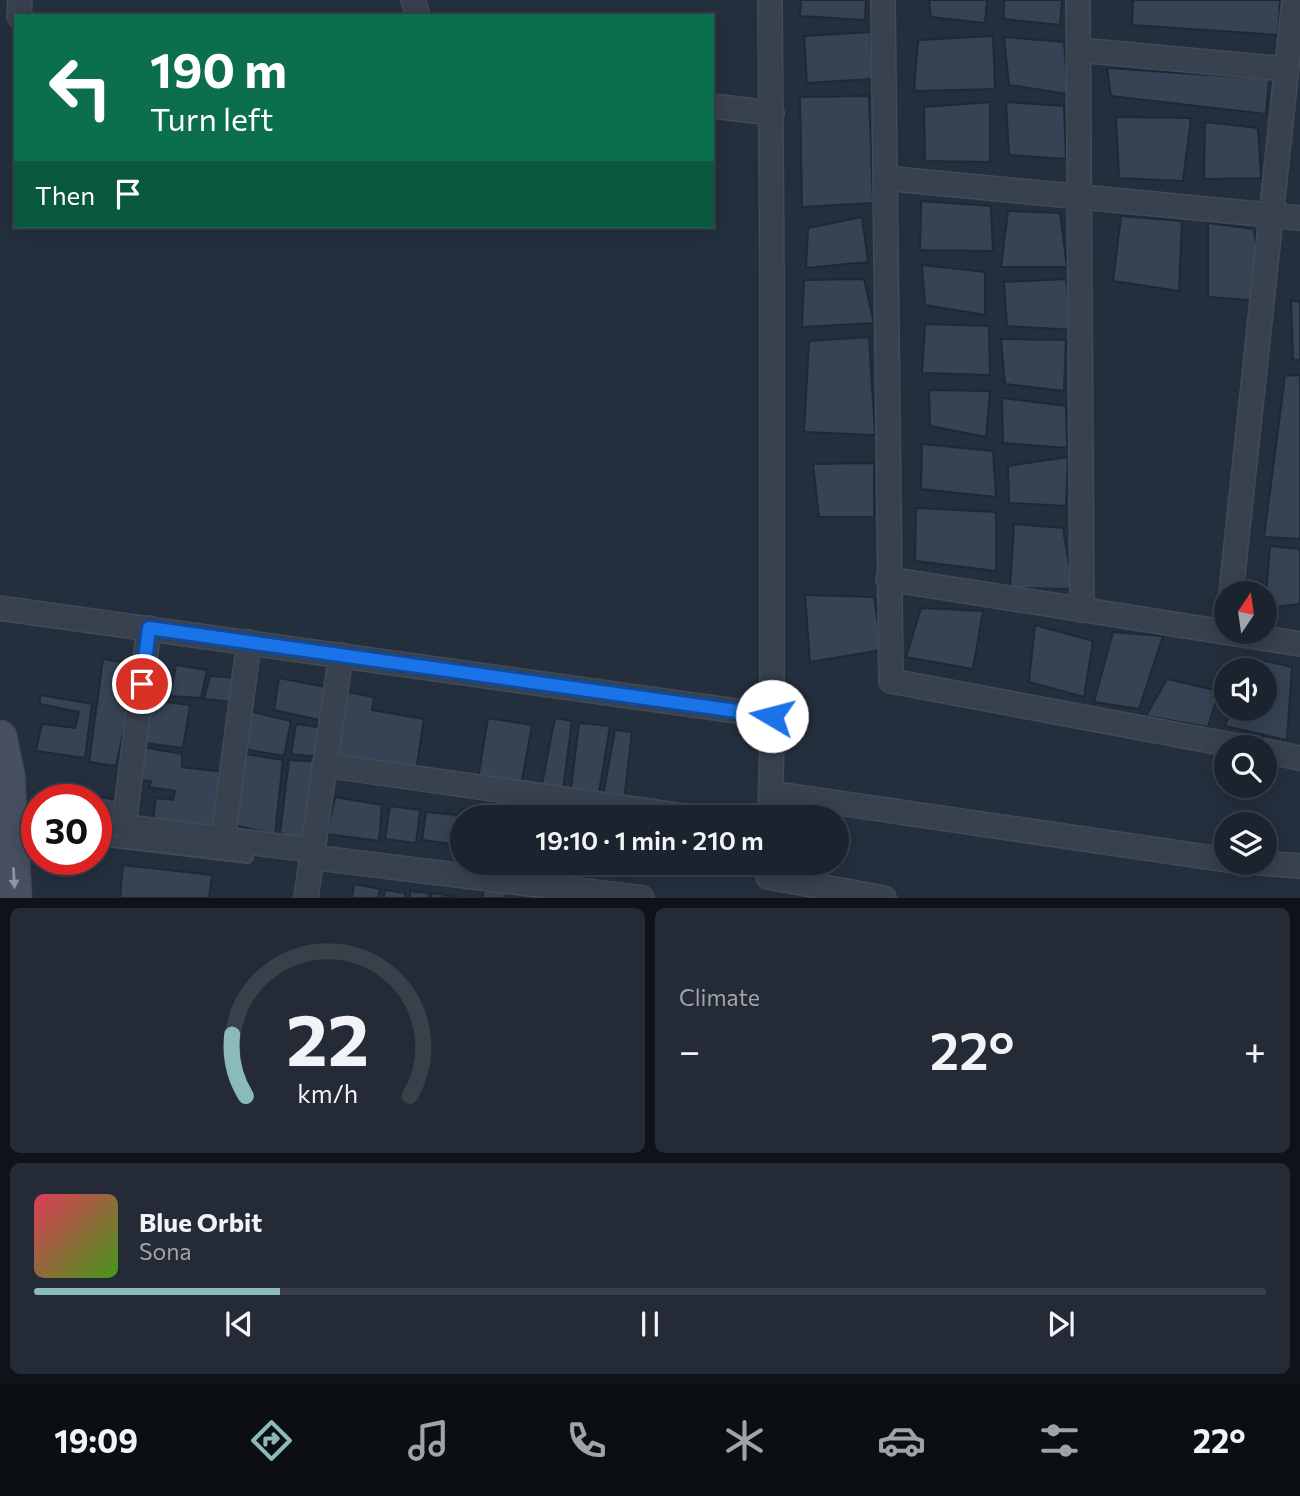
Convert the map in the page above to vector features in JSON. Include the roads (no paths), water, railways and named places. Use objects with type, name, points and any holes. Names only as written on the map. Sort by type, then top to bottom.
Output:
[{"type":"main road","points":[[0,737],[21,821]]},
{"type":"main road","points":[[15,898],[21,853]]},
{"type":"street","points":[[770,0],[770,805]]},
{"type":"street","points":[[883,0],[891,681],[1214,742]]},
{"type":"street","points":[[1078,0],[1082,610]]},
{"type":"street","points":[[1232,581],[1294,0]]},
{"type":"street","points":[[1079,50],[1286,69]]},
{"type":"street","points":[[714,106],[772,113]]},
{"type":"street","points":[[885,177],[1300,218]]},
{"type":"street","points":[[888,579],[1214,630]]},
{"type":"street","points":[[0,608],[772,716]]},
{"type":"street","points":[[149,628],[124,825],[127,827],[642,898]]},
{"type":"street","points":[[1278,640],[1300,644]]},
{"type":"street","points":[[223,839],[249,642]]},
{"type":"street","points":[[306,898],[341,655]]},
{"type":"street","points":[[1277,753],[1300,758]]},
{"type":"street","points":[[324,765],[607,805]]},
{"type":"street","points":[[771,793],[1214,858]]},
{"type":"street","points":[[1277,864],[1300,866]]},
{"type":"street","points":[[768,879],[884,898]]},
{"type":"lane","points":[[112,841],[247,857]]}]
